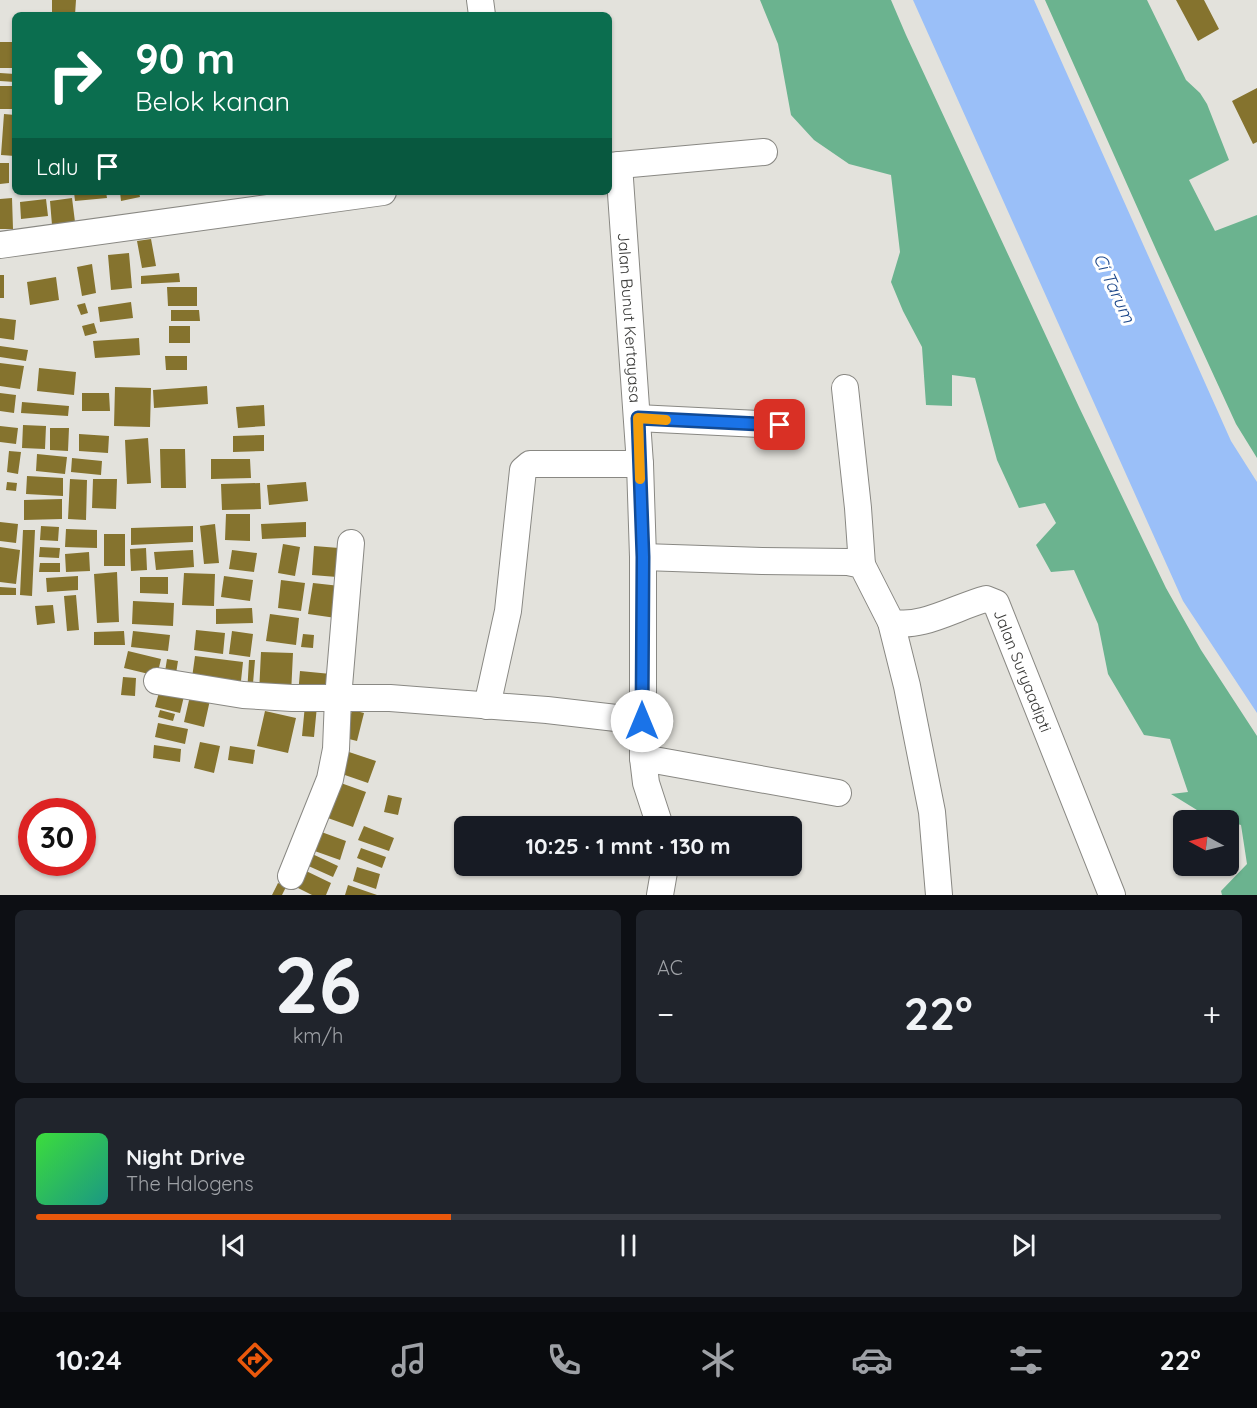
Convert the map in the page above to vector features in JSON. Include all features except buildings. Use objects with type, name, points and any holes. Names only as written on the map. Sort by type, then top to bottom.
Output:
[{"type":"street","points":[[614,166],[764,152]]},
{"type":"street","name":"Jalan Bunut Kertayasa","points":[[614,166],[638,418],[643,557],[643,758],[646,783],[657,816]]},
{"type":"street","points":[[0,245],[361,195]]},
{"type":"street","points":[[845,388],[862,565],[891,622],[932,812],[939,895]]},
{"type":"street","points":[[638,418],[780,425]]},
{"type":"street","points":[[488,706],[508,611],[523,470],[530,464],[640,464]]},
{"type":"street","points":[[291,876],[330,779],[336,749],[351,543]]},
{"type":"street","points":[[643,557],[848,562],[862,565]]},
{"type":"street","name":"Jalan Suryaadipti","points":[[891,622],[902,625],[916,623],[986,599],[996,603],[1112,895]]},
{"type":"street","points":[[157,681],[243,695],[390,698],[547,710],[642,721]]},
{"type":"street","points":[[643,758],[838,793]]},
{"type":"street","points":[[660,895],[663,876]]},
{"type":"green space","points":[[760,0],[891,0],[1079,407],[1166,588],[1201,650],[1257,736],[1257,895],[1222,895],[1221,891],[1235,876],[1239,876],[1239,872],[1247,864],[1241,825],[1239,824],[1239,810],[1197,810],[1171,794],[1188,792],[1170,739],[1144,735],[1108,674],[1098,624],[1074,570],[1051,572],[1036,545],[1056,523],[1045,503],[1019,508],[997,460],[975,378],[952,375],[952,406],[926,405],[922,347],[891,282],[900,252],[891,175],[849,164],[814,140],[791,115],[778,44]]},
{"type":"green space","points":[[1045,0],[1147,0],[1186,80],[1200,93],[1207,104],[1229,160],[1189,180],[1215,231],[1257,215],[1257,458],[1236,424]]},
{"type":"water","name":"Ci Tarum","points":[[913,0],[1034,0],[1231,441],[1257,482],[1257,713],[1183,601]]},
{"type":"slow traffic","points":[[640,479],[638,418],[666,420]]},
{"type":"route","points":[[642,721],[643,557],[638,418],[780,425]]}]
